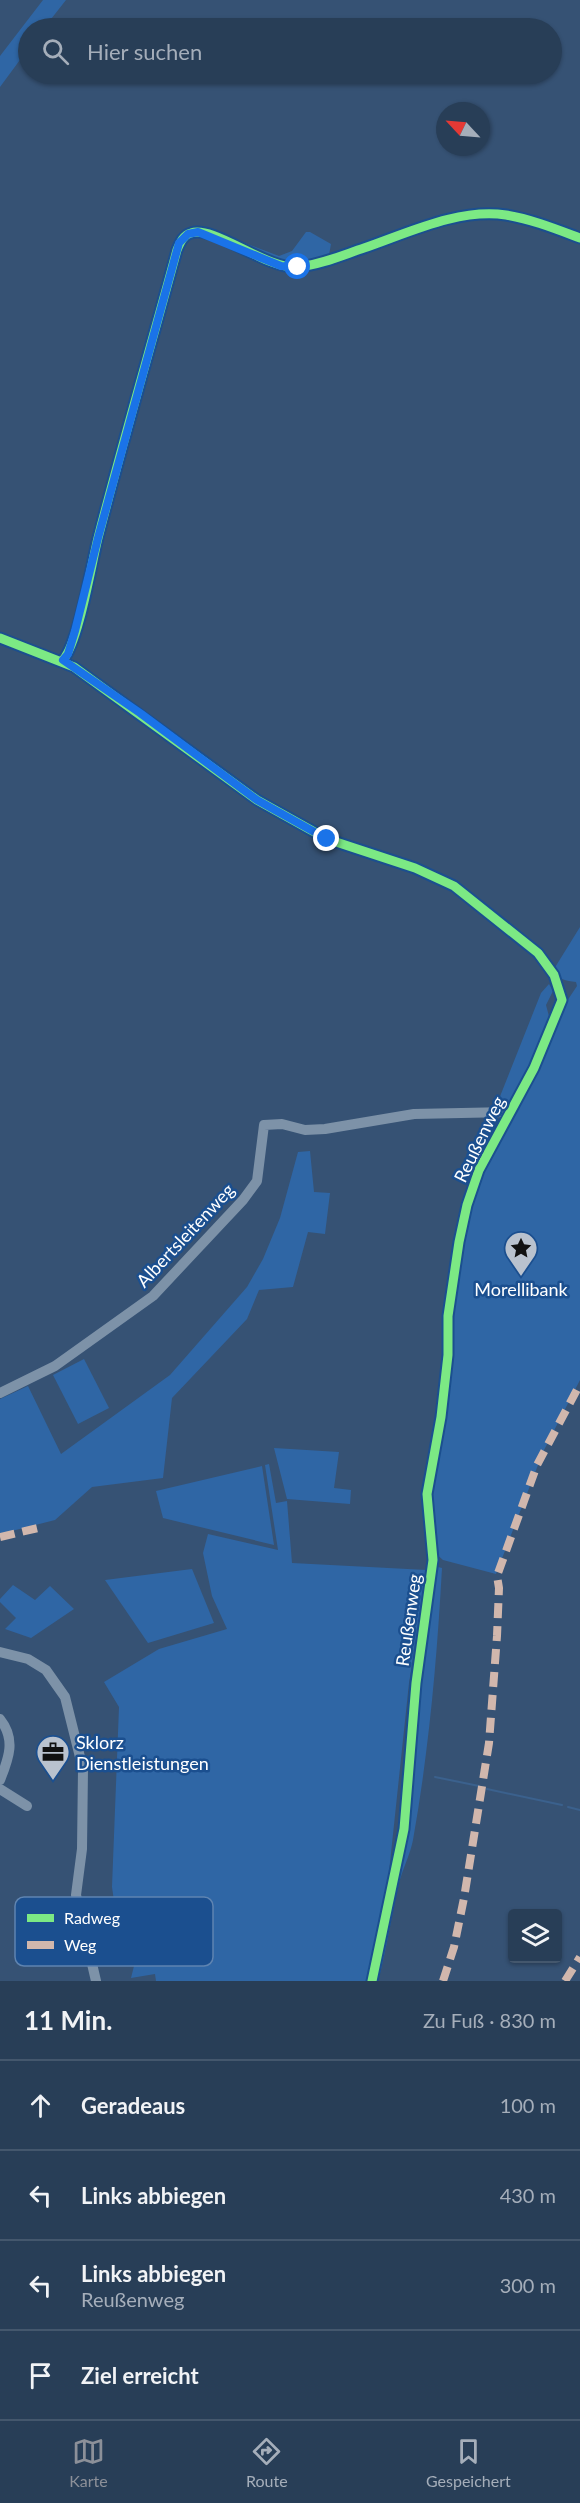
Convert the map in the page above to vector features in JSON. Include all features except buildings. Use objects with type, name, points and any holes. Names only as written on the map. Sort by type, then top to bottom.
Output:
[{"type":"street","points":[[0,638],[63,660],[68,654],[174,261],[183,238],[191,232],[205,234],[289,267],[330,259],[444,221],[473,214],[505,215],[580,238]]},
{"type":"street","name":"Reußenweg","points":[[63,660],[140,713],[257,800],[327,839],[415,868],[454,886],[538,953],[554,975],[562,1000],[534,1068],[479,1170],[467,1205],[453,1274],[441,1417],[427,1494],[433,1560],[416,1683],[404,1829],[372,1981]]},
{"type":"street","name":"Albertsleitenweg","points":[[0,1393],[55,1366],[153,1296],[243,1200],[257,1181],[264,1125],[282,1124],[305,1130],[325,1129],[414,1114],[509,1112]]},
{"type":"street","points":[[0,1652],[28,1659],[46,1670],[65,1697],[83,1769],[82,1849],[76,1897]]},
{"type":"street","points":[[0,1719],[7,1728],[11,1743],[0,1780]]},
{"type":"street","points":[[0,1789],[27,1806]]},
{"type":"street","points":[[93,1966],[96,1981]]},
{"type":"shaded area","points":[[43,0],[66,0],[52,18],[29,18]]},
{"type":"shaded area","points":[[18,33],[18,63],[0,87],[0,56]]},
{"type":"shaded area","points":[[203,227],[279,256],[292,251],[306,232],[331,244],[329,255],[309,262],[289,264]]},
{"type":"shaded area","points":[[580,927],[580,1380],[543,1452],[496,1574],[443,1560],[433,1551],[430,1513],[451,1317],[469,1209],[491,1153],[565,1004],[577,986],[576,982],[560,978],[554,969]]},
{"type":"shaded area","points":[[549,984],[553,991],[546,1005],[550,1020],[528,1072],[506,1110],[497,1104],[541,993]]},
{"type":"shaded area","points":[[310,1151],[314,1192],[330,1193],[325,1234],[308,1232],[293,1287],[259,1290],[247,1319],[172,1398],[163,1478],[92,1487],[55,1520],[0,1534],[0,1399],[28,1386],[61,1454],[170,1375],[247,1287],[263,1259],[280,1218],[298,1152]]},
{"type":"shaded area","points":[[84,1359],[109,1408],[78,1424],[53,1375]]},
{"type":"shaded area","points":[[274,1448],[339,1452],[334,1488],[351,1490],[350,1504],[287,1499]]},
{"type":"shaded area","points":[[269,1464],[276,1503],[287,1501],[292,1563],[427,1570],[409,1683],[389,1872],[368,1981],[156,1981],[155,1974],[131,1978],[134,1966],[213,1966],[213,1897],[113,1897],[119,1707],[104,1682],[159,1649],[227,1629],[212,1596],[203,1553],[208,1534],[278,1550],[265,1465]]},
{"type":"shaded area","points":[[262,1466],[274,1545],[163,1518],[156,1491]]},
{"type":"shaded area","points":[[434,1566],[442,1568],[435,1670],[424,1772],[412,1846],[399,1883],[378,1981],[374,1981],[408,1829],[418,1700]]},
{"type":"shaded area","points":[[192,1569],[214,1623],[148,1643],[105,1580]]},
{"type":"shaded area","points":[[13,1585],[35,1600],[50,1586],[74,1609],[31,1638],[5,1629],[16,1618],[0,1602],[0,1599]]},
{"type":"waterway","points":[[435,1777],[479,1786]]},
{"type":"waterway","points":[[487,1789],[562,1805]]},
{"type":"waterway","points":[[568,1807],[580,1810]]},
{"type":"marked path","points":[[443,1981],[454,1947],[464,1898],[489,1743],[497,1636],[499,1588],[497,1576],[537,1465],[580,1384]]},
{"type":"marked path","points":[[0,1537],[38,1528]]},
{"type":"marked path","points":[[565,1981],[580,1957]]},
{"type":"cycle path","points":[[63,660],[69,650],[79,620],[98,538],[177,250],[186,236],[201,232],[213,235],[271,262],[298,267],[331,259],[434,223],[470,215],[506,215],[580,238]]},
{"type":"cycle path","points":[[0,638],[74,667],[257,800],[327,839],[415,868],[454,886],[538,953],[554,975],[562,1000],[534,1068],[479,1170],[467,1205],[459,1242],[448,1316],[448,1355],[441,1417],[427,1494],[433,1560],[416,1683],[404,1829],[372,1981]]},
{"type":"place","name":"Morellibank","points":[[521,1277]]},
{"type":"place","name":"Sklorz Dienstleistungen","points":[[53,1781]]},
{"type":"route","points":[[298,267],[281,266],[198,232],[191,232],[179,243],[98,538],[75,631],[68,654],[63,660],[140,713],[257,800],[327,839]]}]
